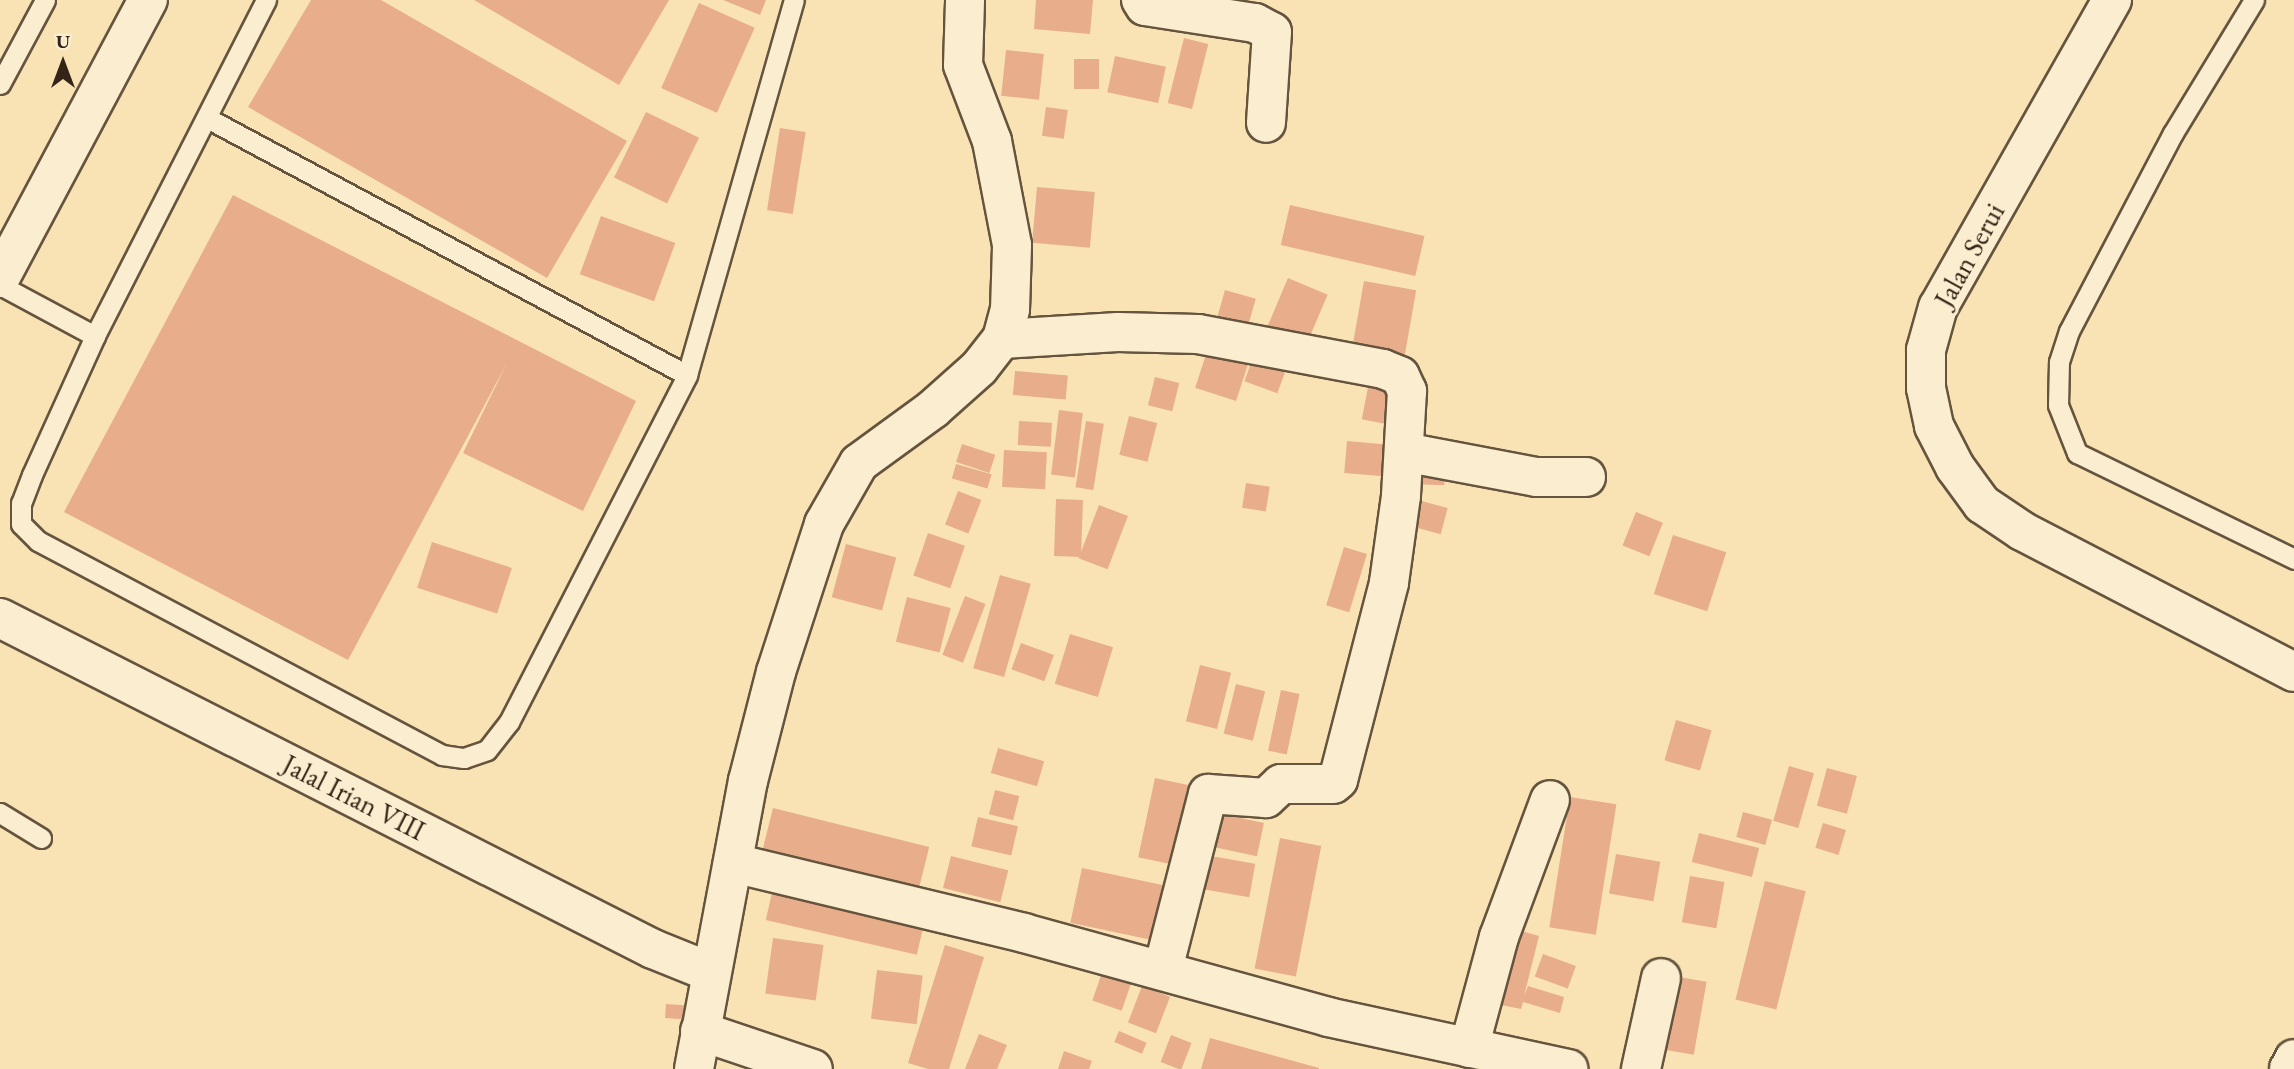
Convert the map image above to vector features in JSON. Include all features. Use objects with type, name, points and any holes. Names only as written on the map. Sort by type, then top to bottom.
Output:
[{"type":"street","points":[[0,278],[148,0]]},
{"type":"street","points":[[694,1069],[710,972],[776,672],[837,495],[859,463],[933,409],[979,368],[1002,339],[1014,275],[1012,245],[992,141],[963,65],[965,0]]},
{"type":"street","points":[[1141,0],[1145,6],[1255,23],[1272,33],[1266,123]]},
{"type":"street","name":"Jalan Serui","points":[[2112,0],[1938,307],[1926,350],[1926,388],[1934,426],[1955,467],[1982,504],[2294,672]]},
{"type":"street","points":[[1002,339],[1118,332],[1198,334],[1383,369],[1401,376],[1407,391],[1404,452],[1387,594],[1338,780],[1333,784],[1281,784],[1266,798],[1208,794],[1163,969]]},
{"type":"street","points":[[1404,452],[1536,477],[1586,477]]},
{"type":"street","name":"Jalal Irian VIII","points":[[0,618],[653,949],[710,972]]},
{"type":"street","points":[[1469,1048],[1499,937],[1550,800]]},
{"type":"street","points":[[733,863],[1163,969],[1328,1017],[1469,1048],[1519,1065],[1568,1069]]},
{"type":"street","points":[[1641,1069],[1661,978]]},
{"type":"street","points":[[700,1031],[813,1069]]},
{"type":"street","points":[[2289,1069],[2294,1059]]},
{"type":"lane","points":[[0,84],[45,0]]},
{"type":"lane","points":[[266,0],[95,336],[21,503],[24,530],[454,758],[487,750],[505,729],[687,375],[794,0]]},
{"type":"lane","points":[[2254,0],[2173,133],[2069,331],[2059,362],[2058,405],[2077,453],[2294,559]]},
{"type":"lane","points":[[207,118],[687,375]]},
{"type":"lane","points":[[0,285],[95,336]]},
{"type":"lane","points":[[0,813],[41,838]]},
{"type":"building","points":[[311,0],[381,0],[627,141],[547,278],[248,107]]},
{"type":"building","points":[[474,0],[669,0],[619,85]]},
{"type":"building","points":[[723,0],[766,0],[760,15]]},
{"type":"building","points":[[1036,0],[1093,0],[1090,34],[1034,29]]},
{"type":"building","points":[[699,3],[755,28],[717,113],[661,88]]},
{"type":"building","points":[[1184,38],[1208,44],[1192,109],[1168,103]]},
{"type":"building","points":[[1006,50],[1044,54],[1039,100],[1001,96]]},
{"type":"building","points":[[1115,56],[1166,67],[1158,103],[1107,92]]},
{"type":"building","points":[[1074,59],[1099,59],[1099,89],[1074,89]]},
{"type":"building","points":[[1046,107],[1068,110],[1064,139],[1042,136]]},
{"type":"building","points":[[646,112],[699,138],[667,203],[614,178]]},
{"type":"building","points":[[780,128],[806,132],[793,214],[767,210]]},
{"type":"building","points":[[1037,187],[1095,192],[1090,248],[1032,243]]},
{"type":"building","points":[[233,195],[636,401],[583,511],[463,453],[507,363],[348,660],[64,512]]},
{"type":"building","points":[[1290,205],[1424,236],[1415,276],[1281,245]]},
{"type":"building","points":[[601,216],[675,243],[654,301],[580,274]]},
{"type":"building","points":[[1288,278],[1328,295],[1307,344],[1267,327]]},
{"type":"building","points":[[1364,281],[1416,290],[1402,368],[1350,359]]},
{"type":"building","points":[[1225,290],[1256,299],[1248,325],[1218,316]]},
{"type":"building","points":[[1210,342],[1251,355],[1236,401],[1195,388]]},
{"type":"building","points":[[1254,355],[1287,367],[1277,393],[1244,381]]},
{"type":"building","points":[[1015,371],[1068,376],[1066,400],[1013,395]]},
{"type":"building","points":[[1155,377],[1179,383],[1172,411],[1148,405]]},
{"type":"building","points":[[1370,377],[1400,383],[1392,425],[1362,419]]},
{"type":"building","points":[[1059,410],[1083,413],[1075,477],[1051,475]]},
{"type":"building","points":[[1129,416],[1157,423],[1147,462],[1119,455]]},
{"type":"building","points":[[1019,421],[1052,423],[1051,447],[1018,445]]},
{"type":"building","points":[[1086,421],[1104,424],[1093,490],[1076,487]]},
{"type":"building","points":[[1347,441],[1389,445],[1386,477],[1344,473]]},
{"type":"building","points":[[962,444],[995,455],[989,473],[956,462]]},
{"type":"building","points":[[1004,450],[1047,452],[1045,489],[1002,487]]},
{"type":"building","points":[[956,464],[992,474],[987,489],[952,478]]},
{"type":"building","points":[[1410,464],[1445,465],[1444,485],[1409,484]]},
{"type":"building","points":[[1246,483],[1270,487],[1266,511],[1242,508]]},
{"type":"building","points":[[958,491],[981,500],[968,534],[945,525]]},
{"type":"building","points":[[1410,498],[1448,508],[1441,534],[1403,524]]},
{"type":"building","points":[[1056,499],[1083,500],[1081,557],[1054,556]]},
{"type":"building","points":[[1099,505],[1128,516],[1108,569],[1079,558]]},
{"type":"building","points":[[1636,512],[1663,523],[1649,556],[1623,545]]},
{"type":"building","points":[[928,533],[965,546],[950,588],[913,576]]},
{"type":"building","points":[[1673,535],[1726,552],[1707,611],[1654,594]]},
{"type":"building","points":[[432,542],[512,568],[497,614],[417,588]]},
{"type":"building","points":[[846,544],[896,557],[882,611],[832,597]]},
{"type":"building","points":[[1344,547],[1367,554],[1349,612],[1326,605]]},
{"type":"building","points":[[1000,575],[1031,584],[1004,677],[973,668]]},
{"type":"building","points":[[965,596],[986,604],[963,663],[942,655]]},
{"type":"building","points":[[907,597],[951,608],[940,653],[896,642]]},
{"type":"building","points":[[1070,634],[1113,647],[1098,697],[1055,684]]},
{"type":"building","points":[[1021,643],[1054,655],[1044,681],[1011,669]]},
{"type":"building","points":[[1200,665],[1231,673],[1217,729],[1186,721]]},
{"type":"building","points":[[1236,684],[1265,691],[1253,741],[1224,733]]},
{"type":"building","points":[[1281,690],[1300,694],[1287,755],[1268,751]]},
{"type":"building","points":[[1676,720],[1712,730],[1700,771],[1664,760]]},
{"type":"building","points":[[998,748],[1044,761],[1037,786],[991,773]]},
{"type":"building","points":[[1789,766],[1814,773],[1798,828],[1773,821]]},
{"type":"building","points":[[1827,768],[1857,776],[1847,814],[1817,806]]},
{"type":"building","points":[[1155,778],[1189,785],[1172,865],[1138,857]]},
{"type":"building","points":[[995,790],[1019,796],[1013,820],[989,814]]},
{"type":"building","points":[[1570,797],[1616,804],[1596,935],[1549,927]]},
{"type":"building","points":[[773,808],[929,847],[917,895],[761,857]]},
{"type":"building","points":[[1743,812],[1772,820],[1765,845],[1736,837]]},
{"type":"building","points":[[1217,813],[1264,823],[1257,856],[1210,846]]},
{"type":"building","points":[[978,817],[1018,826],[1011,855],[971,846]]},
{"type":"building","points":[[1823,823],[1846,830],[1838,855],[1815,848]]},
{"type":"building","points":[[1699,833],[1759,848],[1752,877],[1692,862]]},
{"type":"building","points":[[1280,838],[1321,846],[1296,977],[1255,969]]},
{"type":"building","points":[[1616,854],[1660,862],[1653,901],[1609,893]]},
{"type":"building","points":[[1205,855],[1255,864],[1249,897],[1199,888]]},
{"type":"building","points":[[951,856],[1008,870],[1000,902],[943,888]]},
{"type":"building","points":[[1082,868],[1173,887],[1161,942],[1070,923]]},
{"type":"building","points":[[1690,876],[1724,882],[1716,928],[1682,922]]},
{"type":"building","points":[[775,880],[926,915],[917,955],[766,920]]},
{"type":"building","points":[[1765,881],[1806,891],[1776,1010],[1735,999]]},
{"type":"building","points":[[1514,929],[1539,936],[1524,996],[1528,986],[1564,997],[1560,1013],[1523,1002],[1521,1009],[1496,1004]]},
{"type":"building","points":[[773,938],[824,945],[816,1001],[765,993]]},
{"type":"building","points":[[945,945],[984,957],[949,1069],[928,1069],[908,1063]]},
{"type":"building","points":[[1543,954],[1576,966],[1568,989],[1535,977]]},
{"type":"building","points":[[1107,958],[1136,968],[1122,1011],[1092,1001]]},
{"type":"building","points":[[877,970],[923,976],[917,1024],[871,1019]]},
{"type":"building","points":[[1679,977],[1707,982],[1694,1055],[1666,1050]]},
{"type":"building","points":[[1142,986],[1170,997],[1156,1033],[1128,1022]]},
{"type":"building","points":[[666,1004],[694,1006],[693,1020],[665,1018]]},
{"type":"building","points":[[1119,1031],[1147,1043],[1142,1054],[1114,1042]]},
{"type":"building","points":[[979,1034],[1007,1045],[997,1069],[965,1069]]},
{"type":"building","points":[[1171,1035],[1192,1043],[1182,1069],[1161,1062]]},
{"type":"building","points":[[1210,1038],[1319,1068],[1319,1069],[1201,1069]]},
{"type":"building","points":[[1064,1051],[1092,1061],[1089,1069],[1058,1069]]}]
